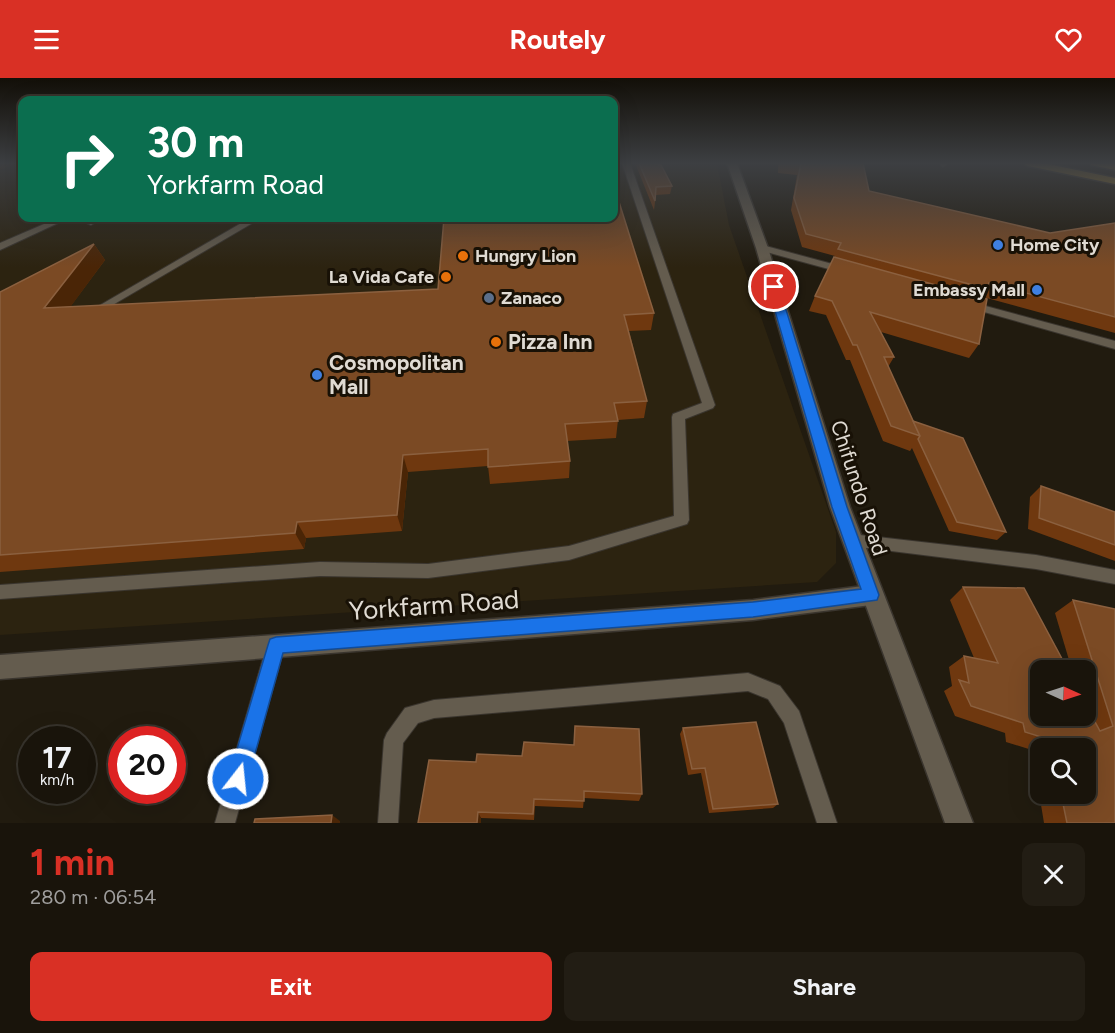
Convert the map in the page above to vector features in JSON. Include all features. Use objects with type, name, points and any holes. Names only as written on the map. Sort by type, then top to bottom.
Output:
[{"type":"street","name":"Chifundo Road","points":[[744,198],[762,248],[851,540],[958,823]]},
{"type":"street","name":"Yorkfarm Road","points":[[0,667],[753,610],[871,595]]},
{"type":"lane","points":[[0,592],[320,569],[428,572],[569,553],[682,520],[678,417],[709,405],[638,198]]},
{"type":"lane","points":[[0,247],[55,222]]},
{"type":"lane","points":[[95,311],[249,222]]},
{"type":"lane","points":[[762,248],[853,273]]},
{"type":"lane","points":[[956,301],[1115,345]]},
{"type":"lane","points":[[851,540],[1036,562],[1115,577]]},
{"type":"lane","points":[[225,823],[276,645]]},
{"type":"lane","points":[[388,823],[394,740],[412,716],[434,709],[748,682],[774,692],[792,718],[827,823]]},
{"type":"shaded area","points":[[0,198],[18,198],[18,222],[618,222],[618,198],[724,198],[729,225],[836,532],[836,563],[817,582],[0,635]]},
{"type":"building","name":"Embassy Mall","points":[[794,198],[898,198],[1050,233],[1115,223],[1115,317],[989,283],[988,289],[838,249],[841,243],[806,234]]},
{"type":"building","name":"Cosmopolitan Mall","points":[[618,199],[654,313],[624,315],[647,401],[614,403],[618,421],[565,424],[570,461],[488,467],[488,449],[403,455],[397,515],[297,522],[295,533],[0,555],[0,292],[94,244],[44,308],[438,289],[444,222],[618,222]]},
{"type":"building","points":[[834,257],[987,299],[979,344],[870,312],[894,357],[884,357],[920,436],[891,426],[857,345],[853,345],[832,301],[815,296]]},
{"type":"building","points":[[913,421],[963,438],[1006,532],[957,522],[918,439],[920,436]]},
{"type":"building","points":[[1041,486],[1115,512],[1115,545],[1039,518]]},
{"type":"building","points":[[963,587],[1024,588],[1063,660],[1030,660],[1030,726],[1096,726],[1096,724],[1100,731],[1113,726],[1096,672],[1096,660],[1092,660],[1073,600],[1115,609],[1115,823],[1067,823],[1063,804],[1096,804],[1096,738],[1044,738],[1025,732],[1023,723],[971,706],[959,680],[969,683],[964,656],[998,663]]},
{"type":"building","points":[[756,722],[778,804],[713,809],[705,768],[692,769],[683,728]]},
{"type":"building","points":[[575,726],[639,729],[642,794],[584,791],[584,801],[534,799],[533,814],[478,812],[477,823],[418,823],[429,760],[476,762],[477,754],[522,756],[524,742],[574,745]]},
{"type":"building","points":[[332,815],[331,823],[254,823],[255,819]]},
{"type":"place","name":"Home City","points":[[998,245]]},
{"type":"place","name":"Hungry Lion","points":[[463,256]]},
{"type":"place","name":"La Vida Cafe","points":[[446,277]]},
{"type":"place","name":"Embassy Mall","points":[[1037,290]]},
{"type":"place","name":"Zanaco","points":[[489,298]]},
{"type":"place","name":"Pizza Inn","points":[[496,342]]},
{"type":"place","name":"Cosmopolitan Mall","points":[[317,375]]},
{"type":"route","points":[[238,779],[276,645],[753,610],[871,595],[840,507],[774,287]]}]
